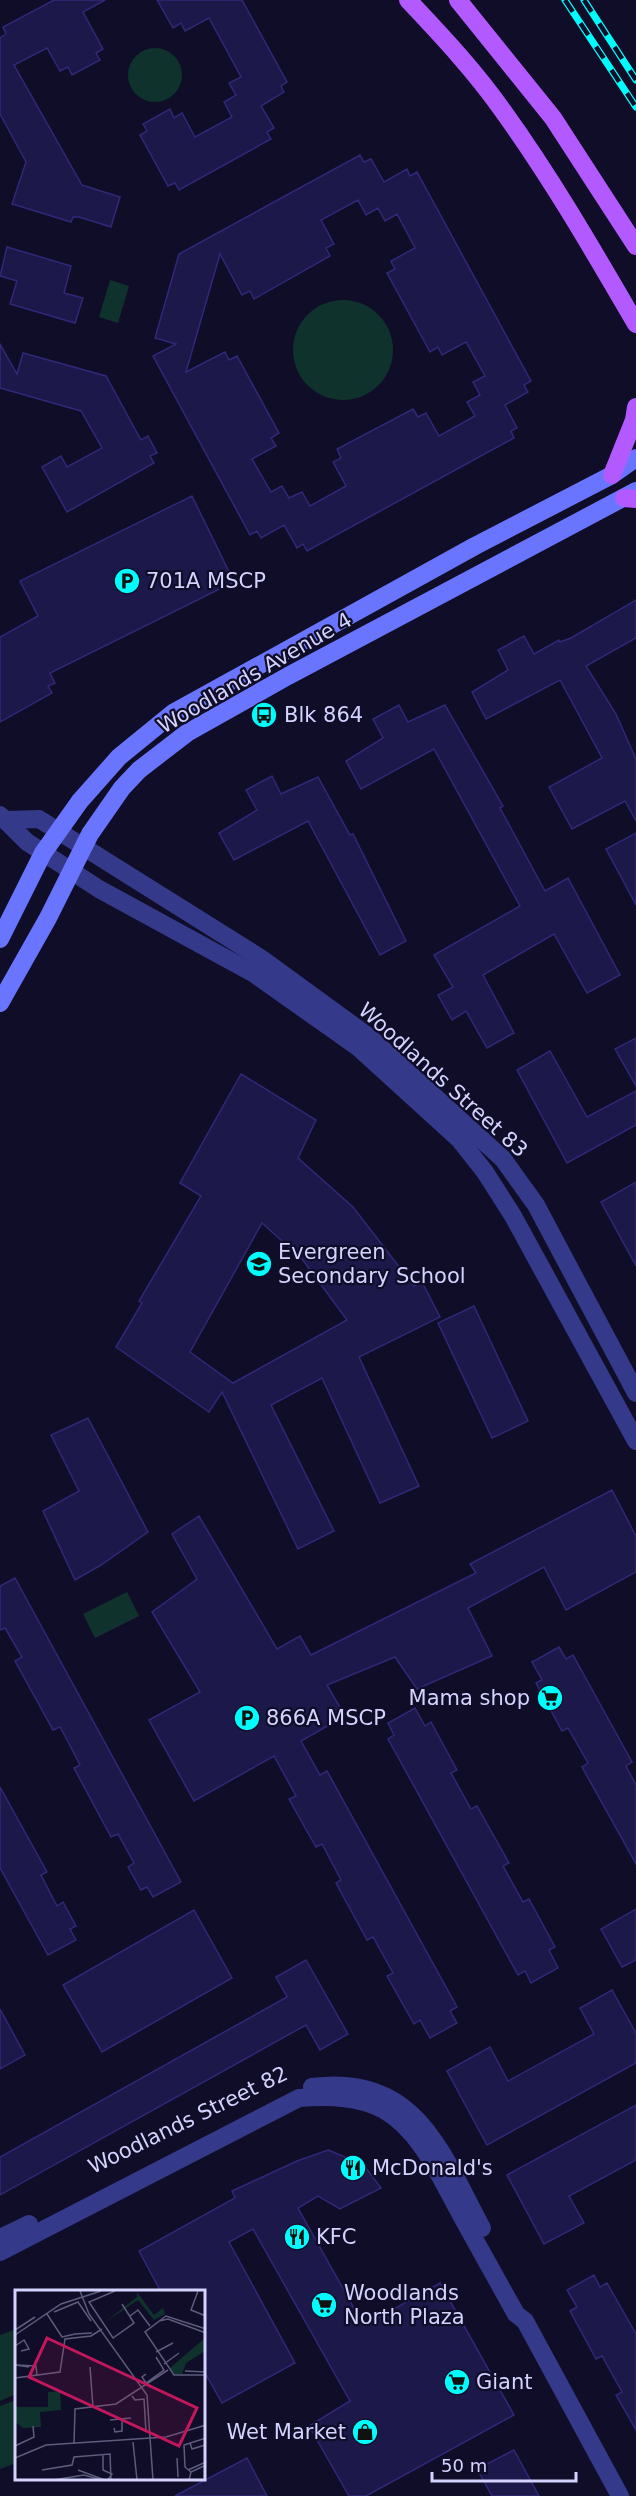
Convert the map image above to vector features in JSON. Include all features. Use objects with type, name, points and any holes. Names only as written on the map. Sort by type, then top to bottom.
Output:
[{"type":"main road","points":[[408,0],[449,44],[503,111],[593,250],[636,324],[636,331]]},
{"type":"main road","points":[[458,0],[553,118],[636,246]]},
{"type":"main road","points":[[612,475],[634,420],[636,407]]},
{"type":"main road","name":"Woodlands Avenue 4","points":[[0,939],[44,853],[80,801],[119,757],[173,713],[464,552],[612,475],[636,458]]},
{"type":"main road","name":"Woodlands Avenue 4","points":[[0,1003],[101,816],[140,770],[188,733],[288,676],[632,496]]},
{"type":"street","name":"Woodlands Street 83","points":[[4,818],[39,819],[262,959],[369,1037],[504,1159],[536,1205],[636,1393]]},
{"type":"street","name":"Woodlands Street 83","points":[[4,818],[27,842],[99,889],[253,973],[359,1048],[459,1139],[485,1172],[513,1216],[636,1442]]},
{"type":"street","name":"Woodlands Street 82","points":[[0,2238],[299,2098],[330,2096],[376,2106],[386,2111],[412,2133],[432,2163],[516,2313],[525,2321],[620,2496]]},
{"type":"street","name":"Woodlands Street 82","points":[[0,2252],[156,2165]]},
{"type":"green space","points":[[155,48],[165,50],[174,56],[180,65],[182,75],[180,85],[174,94],[165,100],[155,102],[145,100],[136,94],[130,85],[128,75],[130,65],[136,56],[145,50]]},
{"type":"green space","points":[[110,280],[129,286],[118,323],[99,317]]},
{"type":"green space","points":[[343,300],[362,304],[378,315],[389,331],[393,350],[389,369],[378,385],[362,396],[343,400],[324,396],[308,385],[297,369],[293,350],[297,331],[308,315],[324,304]]},
{"type":"green space","points":[[127,1592],[139,1616],[95,1638],[83,1614]]},
{"type":"green space","points":[[15,2329],[15,2394],[0,2401],[0,2335]]},
{"type":"green space","points":[[15,2400],[15,2463],[0,2469],[0,2406]]},
{"type":"building","points":[[54,0],[105,0],[83,12],[103,49],[96,53],[100,60],[72,75],[68,67],[60,71],[47,48],[14,65],[82,185],[120,197],[111,227],[79,217],[73,217],[71,222],[12,204],[26,162],[0,114],[0,38],[6,34],[3,27]]},
{"type":"building","points":[[157,0],[242,0],[287,82],[281,86],[284,92],[261,106],[274,128],[267,132],[271,139],[179,190],[175,183],[168,186],[140,135],[147,131],[143,124],[170,109],[174,118],[182,113],[195,137],[232,117],[224,102],[236,95],[229,83],[241,77],[209,18],[185,31],[181,23],[173,28]]},
{"type":"building","points":[[360,155],[364,162],[371,159],[384,182],[407,169],[410,176],[417,172],[531,381],[524,385],[528,392],[505,405],[517,428],[511,431],[514,438],[307,551],[303,544],[297,548],[284,525],[261,538],[257,531],[250,535],[153,356],[176,344],[155,338],[179,254]],"holes":[[[358,200],[366,215],[378,208],[385,221],[397,214],[415,248],[391,261],[395,269],[387,273],[430,352],[438,347],[442,355],[466,342],[485,376],[473,382],[480,395],[467,402],[475,416],[439,436],[426,413],[418,417],[413,409],[337,449],[341,458],[333,462],[346,486],[310,506],[302,492],[289,498],[282,486],[271,492],[252,459],[276,446],[271,438],[279,433],[237,356],[229,360],[225,352],[186,372],[220,254],[242,295],[250,291],[254,299],[330,256],[326,248],[334,244],[321,220]]]},
{"type":"building","points":[[7,247],[71,266],[64,293],[83,298],[75,323],[10,304],[17,281],[0,276]]},
{"type":"building","points":[[0,344],[17,374],[23,353],[106,376],[141,440],[148,436],[157,453],[150,456],[154,463],[67,512],[42,467],[61,456],[67,467],[102,448],[81,411],[0,388]]},
{"type":"building","name":"701A MSCP","points":[[192,496],[234,582],[50,673],[55,683],[48,686],[52,693],[0,722],[0,637],[38,616],[20,581]]},
{"type":"building","points":[[636,600],[636,638],[586,666],[616,714],[636,759],[636,821],[625,801],[572,829],[549,787],[602,758],[560,680],[486,719],[472,692],[508,670],[498,650],[524,636],[534,654],[559,640],[560,642],[571,638]]},
{"type":"building","points":[[399,705],[408,722],[445,705],[503,806],[500,808],[545,891],[568,878],[620,975],[587,993],[554,934],[483,975],[514,1033],[487,1048],[466,1011],[452,1020],[438,995],[453,987],[434,955],[520,906],[434,749],[361,789],[346,761],[383,738],[373,719]]},
{"type":"building","points":[[272,776],[281,794],[318,777],[350,835],[353,834],[406,941],[380,955],[308,821],[234,860],[219,833],[257,810],[246,790]]},
{"type":"building","points":[[636,833],[636,905],[606,849]]},
{"type":"building","points":[[636,1038],[636,1086],[615,1049]]},
{"type":"building","points":[[550,1051],[587,1117],[636,1091],[636,1125],[567,1163],[517,1070]]},
{"type":"building","points":[[241,1074],[316,1120],[298,1158],[353,1207],[414,1286],[422,1282],[440,1317],[359,1357],[419,1486],[380,1503],[322,1378],[271,1405],[334,1531],[298,1549],[222,1392],[209,1412],[116,1347],[142,1303],[139,1301],[201,1196],[180,1183]],"holes":[[[262,1223],[302,1259],[347,1320],[233,1383],[190,1352]]]},
{"type":"building","points":[[636,1182],[636,1266],[601,1202]]},
{"type":"building","points":[[474,1306],[528,1421],[492,1438],[438,1323]]},
{"type":"building","points":[[88,1418],[148,1532],[75,1580],[43,1511],[79,1491],[51,1435]]},
{"type":"building","points":[[612,1490],[636,1536],[636,1572],[566,1610],[544,1567],[468,1608],[492,1656],[417,1689],[395,1657],[327,1685],[345,1716],[301,1741],[320,1775],[327,1771],[457,2007],[450,2011],[457,2023],[430,2038],[420,2020],[414,2024],[387,1976],[393,1973],[373,1937],[367,1940],[336,1883],[341,1880],[322,1844],[316,1847],[289,1799],[296,1796],[274,1756],[194,1801],[149,1720],[200,1692],[152,1612],[197,1579],[172,1534],[199,1516],[277,1649],[300,1636],[311,1655],[476,1573],[470,1564]]},
{"type":"building","points":[[15,1578],[181,1882],[153,1897],[147,1887],[141,1890],[128,1867],[134,1863],[118,1834],[111,1837],[74,1768],[80,1765],[66,1738],[60,1727],[53,1730],[15,1661],[22,1657],[5,1628],[0,1630],[0,1586]]},
{"type":"building","points":[[559,1647],[566,1659],[573,1655],[632,1762],[626,1766],[636,1785],[636,1864],[582,1767],[588,1763],[568,1728],[562,1731],[536,1683],[542,1680],[532,1662]]},
{"type":"building","points":[[415,1708],[425,1726],[431,1722],[457,1770],[451,1773],[471,1809],[477,1806],[509,1863],[503,1866],[523,1902],[529,1899],[555,1947],[549,1950],[558,1968],[531,1983],[525,1971],[518,1975],[388,1739],[394,1735],[388,1723]]},
{"type":"building","points":[[0,1787],[47,1872],[41,1875],[57,1906],[63,1902],[76,1926],[70,1929],[76,1940],[48,1955],[0,1868]]},
{"type":"building","points":[[636,1909],[636,1960],[622,1967],[601,1929]]},
{"type":"building","points":[[194,1910],[232,1978],[102,2052],[63,1985]]},
{"type":"building","points":[[306,1960],[348,2034],[320,2050],[306,2025],[0,2195],[0,2157],[287,1997],[276,1977]]},
{"type":"building","points":[[612,1990],[636,2033],[636,2063],[487,2145],[447,2071],[490,2047],[508,2081],[594,2034],[580,2008]]},
{"type":"building","points":[[0,2009],[25,2055],[0,2069]]},
{"type":"building","points":[[636,2105],[636,2160],[569,2196],[584,2223],[544,2244],[507,2175]]},
{"type":"building","name":"Woodlands North Plaza","points":[[328,2150],[363,2164],[381,2188],[340,2209],[318,2196],[298,2208],[364,2326],[440,2283],[514,2415],[366,2496],[349,2496],[309,2426],[350,2401],[253,2229],[229,2242],[295,2363],[222,2403],[206,2375],[206,2290],[160,2290],[139,2251],[235,2198],[232,2191],[297,2161]]},
{"type":"building","points":[[594,2275],[600,2287],[607,2283],[636,2334],[636,2430],[616,2395],[622,2392],[602,2356],[596,2359],[570,2311],[577,2307],[567,2290]]},
{"type":"building","points":[[514,2450],[539,2496],[492,2496],[477,2469]]},
{"type":"building","points":[[247,2458],[267,2496],[175,2496]]},
{"type":"railway","points":[[565,0],[636,107]]},
{"type":"railway","points":[[584,0],[636,80]]},
{"type":"place","name":"701A MSCP","points":[[127,581]]},
{"type":"place","name":"Blk 864","points":[[264,715]]},
{"type":"place","name":"Evergreen Secondary School","points":[[259,1264]]},
{"type":"place","name":"Mama shop","points":[[550,1698]]},
{"type":"place","name":"866A MSCP","points":[[247,1718]]},
{"type":"place","name":"McDonald's","points":[[353,2168]]},
{"type":"place","name":"KFC","points":[[297,2237]]},
{"type":"place","name":"Woodlands North Plaza","points":[[324,2305]]},
{"type":"place","name":"Giant","points":[[457,2382]]},
{"type":"place","name":"Wet Market","points":[[365,2432]]}]
